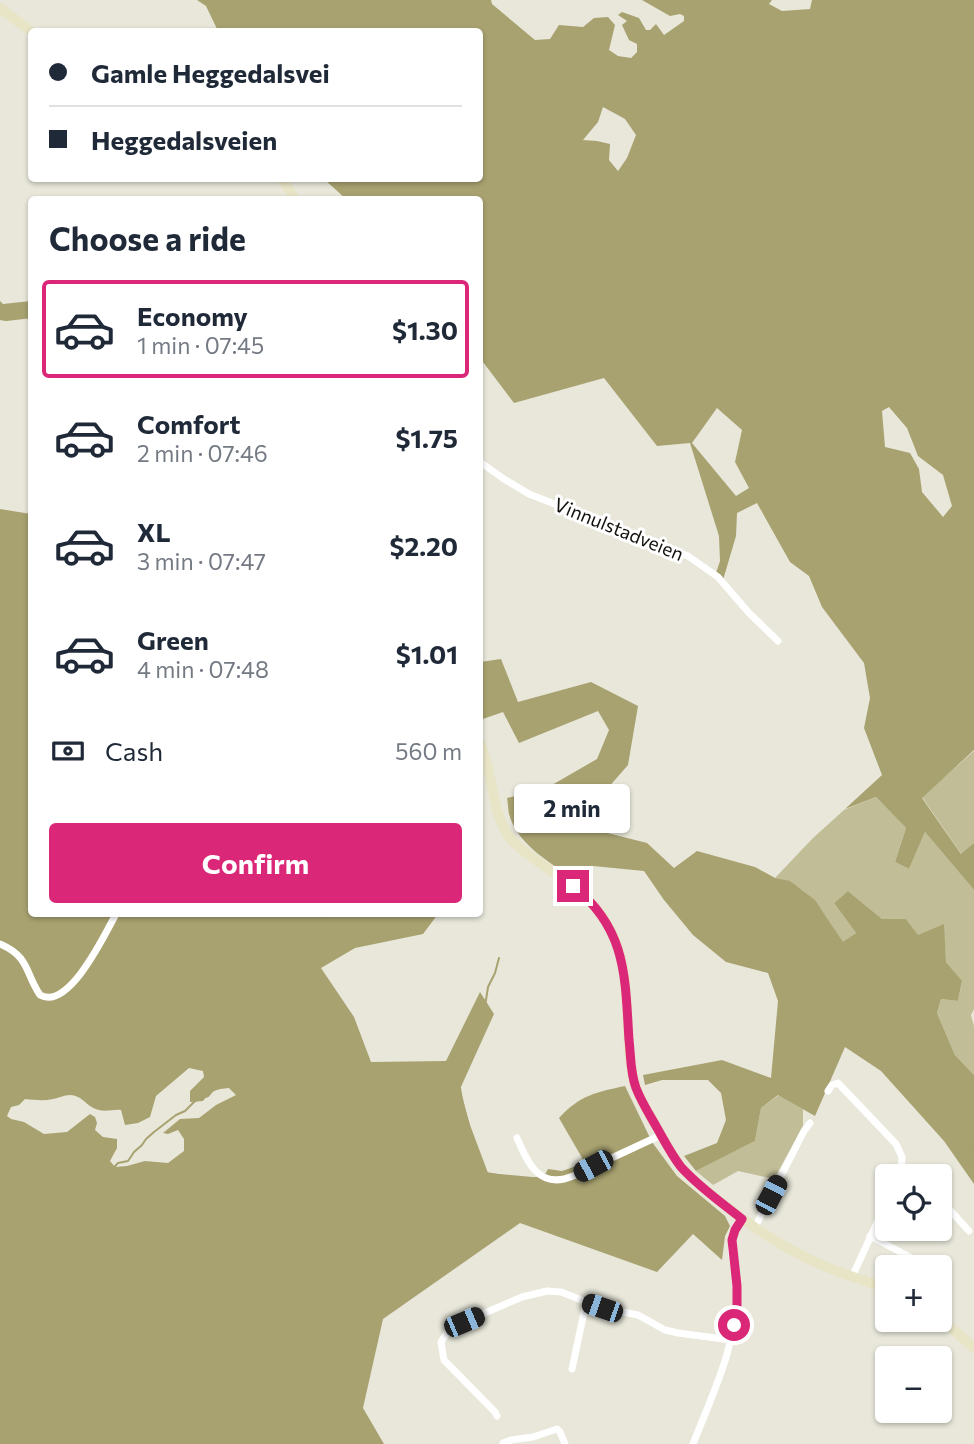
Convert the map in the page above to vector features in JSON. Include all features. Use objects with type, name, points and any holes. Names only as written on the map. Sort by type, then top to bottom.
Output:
[{"type":"main road","points":[[0,8],[28,29]]},
{"type":"main road","points":[[483,752],[501,822],[512,840],[532,858],[585,895],[600,911],[613,934],[623,970],[633,1077],[642,1101],[668,1149],[691,1177],[742,1219],[801,1255],[875,1284]]},
{"type":"main road","points":[[952,1329],[974,1348]]},
{"type":"street","name":"Vinnulstadveien","points":[[483,464],[529,494],[688,556],[718,578],[778,641]]},
{"type":"street","points":[[0,944],[16,952],[24,962],[40,995],[44,998],[56,997],[90,963],[114,917]]},
{"type":"street","points":[[828,1091],[832,1085],[838,1083],[896,1144],[902,1157],[902,1164]]},
{"type":"street","points":[[755,1227],[810,1123]]},
{"type":"street","points":[[517,1138],[534,1170],[540,1175],[560,1181],[661,1135]]},
{"type":"street","points":[[952,1212],[969,1231]]},
{"type":"street","points":[[693,1444],[731,1340],[737,1305],[732,1240],[742,1219]]},
{"type":"street","points":[[852,1277],[875,1226]]},
{"type":"street","points":[[870,1236],[906,1255]]},
{"type":"street","points":[[497,1416],[473,1396],[444,1360],[441,1342],[450,1328],[532,1293],[561,1292],[602,1308],[638,1315],[665,1330],[731,1340]]},
{"type":"street","points":[[572,1369],[586,1303]]},
{"type":"street","points":[[503,1443],[557,1429],[565,1444]]},
{"type":"shaded area","points":[[197,0],[491,0],[492,4],[535,40],[550,39],[559,25],[583,27],[594,18],[608,17],[615,25],[609,50],[618,56],[631,58],[637,52],[637,44],[629,40],[622,25],[627,21],[618,15],[622,12],[639,18],[646,30],[656,24],[664,35],[684,21],[684,16],[680,14],[670,16],[642,0],[772,0],[769,4],[782,11],[810,9],[812,0],[974,0],[974,750],[922,798],[961,854],[974,843],[974,890],[925,832],[909,869],[895,862],[906,828],[876,797],[845,809],[882,775],[864,728],[870,698],[864,663],[822,607],[809,576],[790,562],[757,503],[737,513],[736,536],[723,580],[716,573],[720,561],[719,536],[690,443],[657,446],[604,378],[514,403],[483,362],[483,196],[343,196],[327,182],[483,182],[483,28],[217,28],[206,6]],"holes":[[[603,107],[625,119],[636,135],[627,158],[618,171],[609,160],[610,144],[583,140],[598,122]],[[889,407],[907,428],[918,456],[943,475],[952,506],[943,517],[922,492],[919,469],[910,453],[885,447],[882,411]],[[717,408],[742,430],[735,462],[749,488],[736,496],[692,443]]]},
{"type":"shaded area","points":[[0,301],[3,304],[28,301],[28,317],[0,319]]},
{"type":"shaded area","points":[[0,509],[28,514],[28,917],[436,917],[423,934],[355,948],[321,968],[354,1017],[371,1062],[446,1061],[480,992],[494,1014],[460,1089],[488,1173],[543,1178],[548,1169],[562,1171],[585,1163],[559,1118],[574,1104],[589,1096],[625,1086],[652,1142],[677,1176],[725,1216],[730,1226],[725,1236],[722,1260],[693,1234],[657,1272],[520,1223],[383,1319],[363,1408],[384,1444],[0,1444]],"holes":[[[189,1068],[203,1071],[204,1077],[190,1091],[190,1102],[203,1101],[211,1093],[224,1088],[229,1088],[236,1095],[199,1118],[180,1119],[163,1133],[178,1130],[184,1139],[184,1151],[168,1163],[145,1161],[115,1167],[110,1161],[117,1148],[117,1139],[103,1137],[95,1130],[97,1123],[95,1117],[90,1114],[67,1132],[44,1134],[7,1116],[11,1107],[19,1105],[25,1099],[46,1100],[70,1095],[79,1097],[99,1110],[121,1110],[125,1125],[138,1123],[150,1117],[156,1096]]]},
{"type":"shaded area","points":[[501,659],[518,702],[591,682],[638,706],[628,765],[586,813],[588,828],[647,843],[674,868],[697,851],[755,867],[775,878],[790,881],[815,900],[843,942],[856,933],[834,903],[848,891],[882,919],[906,919],[918,935],[944,924],[946,962],[962,981],[958,1001],[941,999],[937,1013],[955,1055],[974,1075],[974,1184],[944,1141],[881,1071],[845,1047],[815,1116],[778,1095],[761,1108],[755,1141],[696,1171],[684,1156],[717,1143],[726,1120],[721,1093],[708,1080],[662,1080],[645,1085],[643,1075],[722,1060],[771,1078],[778,1001],[768,973],[726,962],[693,935],[644,871],[593,866],[580,883],[529,846],[514,826],[507,798],[545,789],[597,759],[609,730],[598,711],[519,743],[503,712],[483,719],[483,662]]},
{"type":"shaded area","points":[[974,751],[974,843],[962,855],[922,797]]},
{"type":"shaded area","points":[[876,797],[906,828],[895,862],[909,869],[925,832],[974,890],[974,1009],[971,1015],[974,1026],[974,1075],[955,1055],[937,1013],[941,999],[958,1001],[962,982],[946,962],[943,925],[918,936],[906,919],[882,919],[848,891],[834,903],[856,933],[843,943],[823,912],[807,894],[798,887],[775,878],[844,810]]},
{"type":"shaded area","points":[[779,1095],[803,1109],[803,1126],[774,1179],[738,1171],[713,1185],[696,1171],[755,1141],[761,1108]]},
{"type":"waterway","points":[[0,315],[28,313]]},
{"type":"waterway","points":[[483,683],[507,709],[529,719],[557,702],[583,698],[590,691],[613,706],[619,713],[609,762],[560,818],[560,829],[626,844],[673,878],[690,877],[702,865],[714,867],[722,876],[745,877],[763,883],[784,913],[798,917],[809,911],[820,919],[818,936],[845,956],[859,955],[865,965],[860,970],[843,1012],[844,1037],[886,1055],[903,1086],[912,1086],[936,1077],[945,1096],[952,1134],[974,1160]]},
{"type":"waterway","points":[[324,917],[328,928]]},
{"type":"waterway","points":[[316,1105],[320,1104],[329,1088],[344,1078],[388,1071],[432,1069],[443,1066],[455,1053],[473,1046],[475,1023],[485,1006],[488,987],[499,958]]},
{"type":"waterway","points":[[87,1182],[105,1177],[118,1163],[128,1161],[154,1132],[195,1101],[208,1096],[219,1083],[219,1079],[242,1066],[251,1065],[300,1084],[305,1102],[309,1104]]},
{"type":"waterway","points":[[460,1088],[481,1172],[514,1178],[538,1178]]},
{"type":"waterway","points":[[444,1099],[444,1121],[451,1149]]},
{"type":"route","points":[[573,886],[600,911],[618,948],[626,996],[630,1064],[642,1101],[668,1149],[680,1165],[703,1188],[742,1219],[732,1240],[737,1286],[734,1325]]}]
